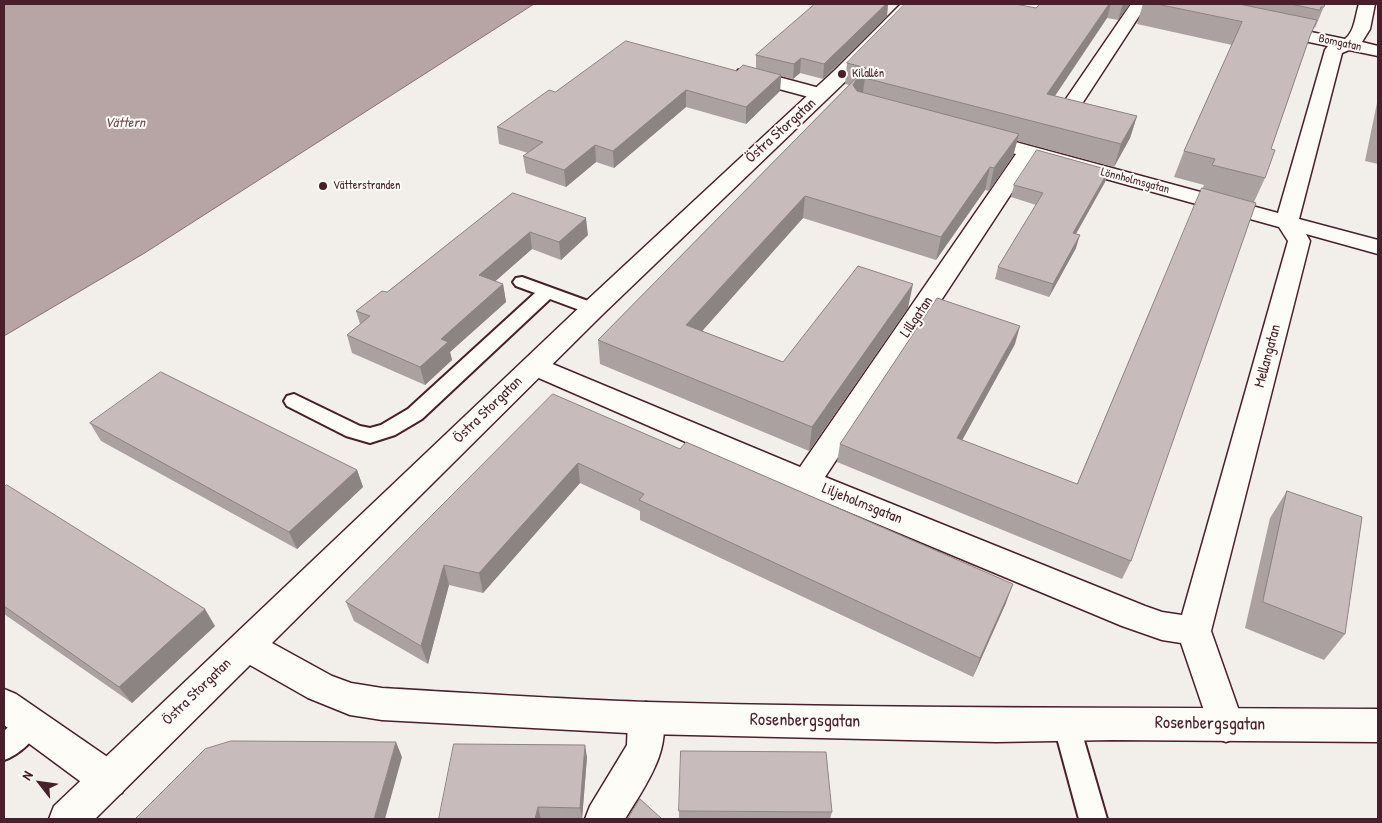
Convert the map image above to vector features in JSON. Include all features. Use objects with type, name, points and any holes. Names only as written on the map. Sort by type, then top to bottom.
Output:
[{"type":"street","name":"Östra Storgatan","points":[[68,819],[593,309],[820,94],[910,4]]},
{"type":"street","points":[[1067,112],[1139,4]]},
{"type":"street","points":[[1287,222],[1334,50],[1350,45],[1358,39],[1367,4]]},
{"type":"street","name":"Bomgatan","points":[[1258,26],[1378,51]]},
{"type":"street","points":[[728,70],[820,94]]},
{"type":"street","name":"Lönnholmsgatan","points":[[963,134],[1378,247]]},
{"type":"street","name":"Lillgatan","points":[[806,482],[1028,152]]},
{"type":"street","name":"Mellangatan","points":[[1194,631],[1299,241],[1287,222]]},
{"type":"street","name":"Liljeholmsgatan","points":[[534,366],[806,482],[1134,616],[1162,626],[1194,631]]},
{"type":"street","points":[[1194,631],[1226,725]]},
{"type":"street","name":"Rosenbergsgatan","points":[[246,645],[320,687],[350,699],[382,704],[646,718],[996,725],[1066,723],[1378,726]]},
{"type":"street","points":[[17,715],[109,780]]},
{"type":"street","points":[[604,819],[645,748],[646,718]]},
{"type":"lane","points":[[522,282],[593,309]]},
{"type":"lane","points":[[294,402],[353,431],[370,436],[388,430],[415,414],[547,292]]},
{"type":"lane","points":[[4,748],[17,715]]},
{"type":"lane","points":[[1066,723],[1093,819]]},
{"type":"water","name":"Vättern","points":[[4,4],[534,4],[143,254],[4,336]]},
{"type":"building","points":[[815,4],[886,4],[824,64],[801,58],[794,64],[756,55]]},
{"type":"building","points":[[905,4],[1015,4],[1036,8],[1040,4],[1109,4],[1047,94],[1137,116],[1121,144],[865,78],[856,80],[853,85],[857,91],[1019,134],[994,168],[990,167],[941,237],[805,196],[686,325],[783,362],[858,266],[913,284],[812,427],[598,340],[866,68],[847,63]]},
{"type":"building","points":[[1157,4],[1239,4],[1317,20],[1271,149],[1275,150],[1265,178],[1212,165],[1215,159],[1184,151],[1242,22]]},
{"type":"building","points":[[1291,4],[1325,4],[1320,10]]},
{"type":"building","points":[[626,41],[737,71],[743,65],[781,75],[746,107],[686,90],[613,151],[595,145],[564,170],[523,156],[543,142],[497,127],[549,90],[555,92]]},
{"type":"building","points":[[1037,150],[1109,170],[1073,233],[1080,235],[1053,284],[998,267],[1043,193],[1014,185]]},
{"type":"building","points":[[1202,188],[1256,203],[1131,561],[840,444],[937,298],[1020,326],[957,438],[1077,484]]},
{"type":"building","points":[[513,193],[586,218],[559,242],[530,232],[479,275],[503,284],[441,339],[448,342],[420,367],[347,335],[370,316],[356,311],[382,291],[387,292]]},
{"type":"building","points":[[161,372],[357,470],[289,532],[90,423]]},
{"type":"building","points":[[553,394],[680,449],[686,442],[1013,584],[980,658],[639,500],[644,494],[578,463],[479,573],[444,565],[421,646],[346,602]]},
{"type":"building","points":[[7,485],[205,609],[119,687],[4,606],[4,487]]},
{"type":"building","points":[[1287,491],[1362,517],[1345,634],[1263,602]]},
{"type":"building","points":[[231,741],[396,742],[374,819],[135,819],[205,749]]},
{"type":"building","points":[[454,744],[585,745],[580,808],[538,807],[535,819],[439,819]]},
{"type":"building","points":[[681,751],[826,752],[832,812],[679,811]]},
{"type":"building","points":[[640,799],[662,819],[628,819]]},
{"type":"place","name":"Kilallén","points":[[842,74]]},
{"type":"place","name":"Vätterstranden","points":[[323,186]]}]
